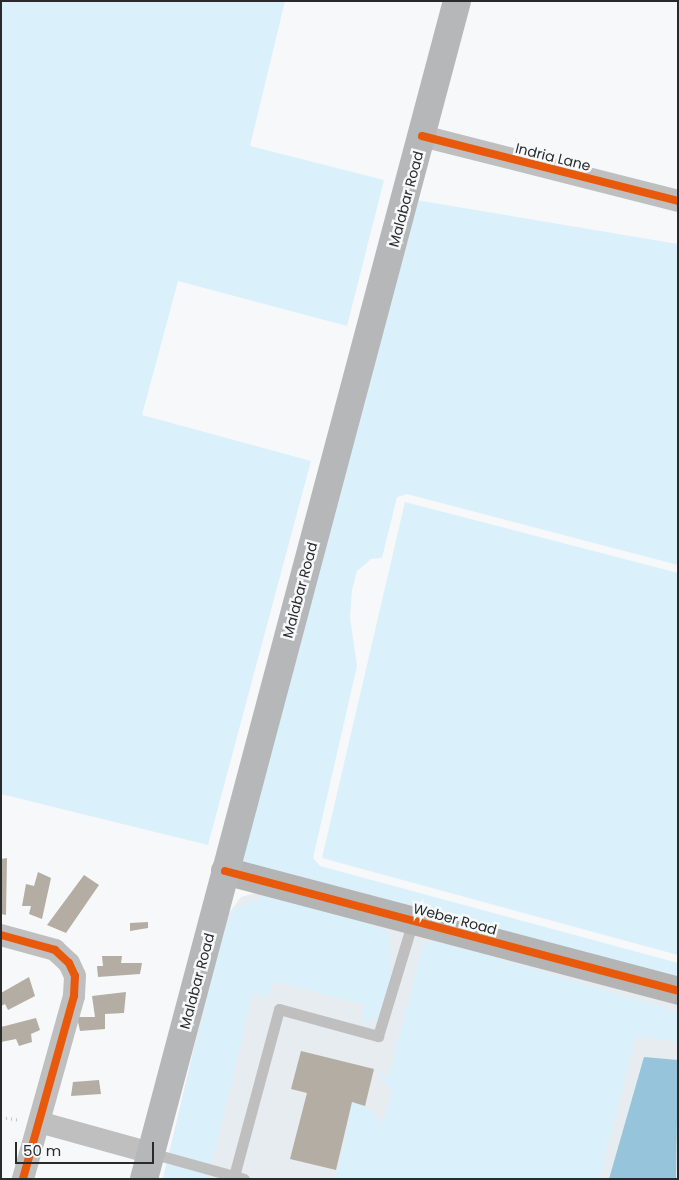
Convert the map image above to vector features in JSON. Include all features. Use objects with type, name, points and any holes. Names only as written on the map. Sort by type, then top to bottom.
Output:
[{"type":"main road","name":"Malabar Road","points":[[144,1179],[458,1]]},
{"type":"street","name":"Indria Lane","points":[[422,136],[678,201]]},
{"type":"street","name":"Weber Road","points":[[226,871],[678,991]]},
{"type":"street","points":[[1,935],[55,950],[69,962],[75,976],[74,996],[23,1179]]},
{"type":"street","points":[[39,1122],[152,1153]]},
{"type":"lane","points":[[152,1153],[239,1178],[279,1009],[378,1036],[413,921]]},
{"type":"shaded area","points":[[1,1],[285,1],[250,146],[384,180],[347,326],[178,281],[142,415],[311,461],[208,845],[1,794]]},
{"type":"shaded area","points":[[416,200],[678,244],[678,565],[407,494],[397,497],[382,558],[371,559],[357,571],[352,590],[350,618],[357,666],[313,858],[320,866],[678,963],[678,981],[238,865]]},
{"type":"shaded area","points":[[405,502],[678,573],[678,955],[322,858]]},
{"type":"shaded area","points":[[259,892],[678,1002],[678,1179],[163,1179],[224,920],[241,897]]},
{"type":"shaded area","points":[[266,896],[361,920],[390,933],[391,979],[377,1019],[361,1022],[365,1005],[274,981],[269,997],[253,993],[208,1178],[211,1179],[163,1179],[222,936],[234,909]]},
{"type":"shaded area","points":[[436,940],[678,1012],[678,1042],[636,1036],[599,1179],[336,1179],[352,1102],[365,1106],[383,1123],[392,1091],[374,1069],[388,1078],[423,945]]},
{"type":"water","points":[[644,1057],[678,1060],[676,1179],[609,1179]]},
{"type":"building","points":[[7,858],[6,915],[1,914],[1,859]]},
{"type":"building","points":[[38,872],[51,878],[42,919],[29,914],[31,906],[22,906],[26,884],[34,886]]},
{"type":"building","points":[[84,875],[99,885],[66,933],[47,925]]},
{"type":"building","points":[[148,922],[148,928],[130,931],[130,923]]},
{"type":"building","points":[[102,956],[122,956],[121,963],[142,963],[140,974],[98,977],[97,966],[103,966]]},
{"type":"building","points":[[29,977],[35,996],[8,1010],[5,1004],[1,1006],[1,993]]},
{"type":"building","points":[[126,992],[124,1013],[105,1014],[105,1029],[80,1031],[77,1017],[95,1017],[92,996]]},
{"type":"building","points":[[36,1018],[40,1030],[31,1034],[32,1042],[19,1046],[16,1039],[1,1042],[1,1027]]},
{"type":"building","points":[[301,1051],[374,1069],[365,1106],[352,1102],[336,1170],[290,1159],[307,1093],[291,1089]]},
{"type":"building","points":[[99,1080],[101,1094],[71,1096],[73,1082]]},
{"type":"cycle path","points":[[422,136],[678,201]]},
{"type":"cycle path","points":[[225,871],[678,991]]},
{"type":"cycle path","points":[[1,935],[55,950],[69,963],[75,976],[74,996],[23,1179]]}]
